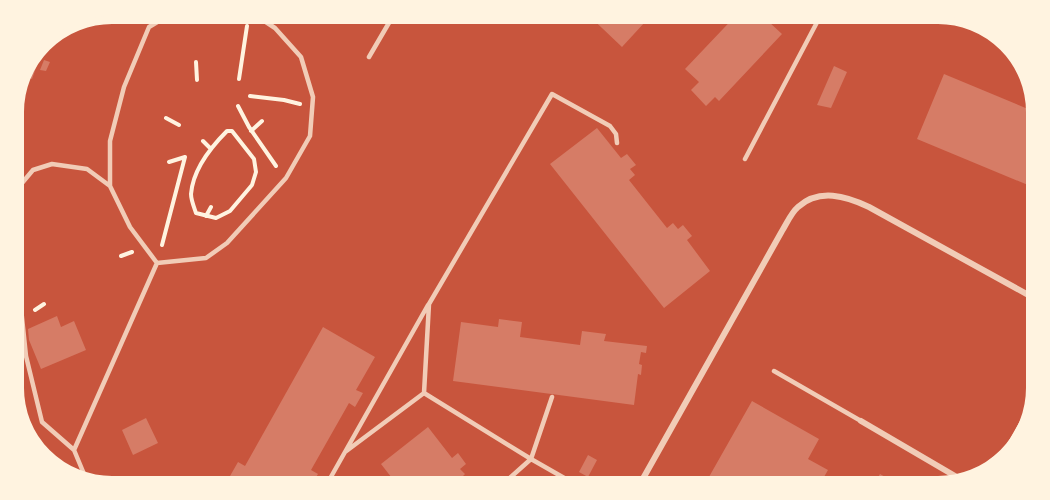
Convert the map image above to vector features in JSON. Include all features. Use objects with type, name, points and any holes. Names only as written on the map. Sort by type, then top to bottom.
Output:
[{"type":"street","points":[[642,480],[782,231],[797,207],[814,198],[832,196],[850,198],[1030,296]]},
{"type":"street","points":[[861,421],[959,478]]},
{"type":"lane","points":[[157,263],[130,227],[110,186],[110,141],[124,87],[149,27],[161,20]]},
{"type":"lane","points":[[157,263],[206,258],[227,243],[286,178],[310,136],[313,97],[301,57],[275,28],[263,20]]},
{"type":"lane","points":[[369,57],[391,20]]},
{"type":"lane","points":[[745,159],[818,20]]},
{"type":"lane","points":[[329,480],[552,93],[610,126],[616,134],[617,143]]},
{"type":"lane","points":[[20,186],[33,170],[52,164],[87,170],[110,186]]},
{"type":"lane","points":[[74,450],[157,263]]},
{"type":"lane","points":[[19,292],[26,356],[42,422],[74,450],[85,476]]},
{"type":"lane","points":[[424,393],[429,304]]},
{"type":"lane","points":[[774,371],[861,421]]},
{"type":"lane","points":[[345,452],[424,393]]},
{"type":"lane","points":[[424,393],[568,480]]},
{"type":"lane","points":[[507,480],[531,459],[552,397]]},
{"type":"path","points":[[238,80],[248,20]]},
{"type":"path","points":[[196,62],[198,80]]},
{"type":"path","points":[[250,96],[284,100],[312,108]]},
{"type":"path","points":[[238,106],[251,131],[286,178]]},
{"type":"path","points":[[166,118],[178,125]]},
{"type":"path","points":[[251,131],[262,121]]},
{"type":"path","points":[[227,131],[232,131],[254,159],[256,172],[252,185],[230,211],[216,218],[196,213],[191,196],[196,175],[210,148],[227,131]]},
{"type":"path","points":[[203,141],[210,148]]},
{"type":"path","points":[[157,263],[185,157],[169,162]]},
{"type":"path","points":[[206,216],[211,207]]},
{"type":"path","points":[[983,468],[1007,448],[1026,414]]},
{"type":"building","points":[[594,20],[647,20],[622,47]]},
{"type":"building","points":[[732,20],[767,20],[782,34],[719,101],[715,97],[706,106],[691,90],[699,82],[685,69]]},
{"type":"building","points":[[41,54],[32,79],[27,77],[29,71]]},
{"type":"building","points":[[44,60],[50,62],[46,71],[40,70]]},
{"type":"building","points":[[834,66],[847,72],[831,108],[817,105]]},
{"type":"building","points":[[944,74],[1030,110],[1030,186],[917,139]]},
{"type":"building","points":[[597,128],[621,158],[627,154],[636,165],[630,169],[635,175],[629,180],[667,228],[673,223],[678,229],[683,225],[692,236],[687,240],[710,271],[664,308],[550,164]]},
{"type":"building","points":[[57,316],[61,327],[74,321],[86,350],[41,369],[29,340],[28,329]]},
{"type":"building","points":[[499,319],[522,322],[520,337],[580,345],[582,331],[606,334],[604,341],[647,346],[646,353],[641,352],[639,364],[642,365],[641,375],[638,374],[634,405],[453,381],[461,322],[498,327]]},
{"type":"building","points":[[323,327],[375,357],[356,390],[363,393],[355,407],[349,403],[311,470],[318,474],[314,480],[228,480],[238,462],[245,466]]},
{"type":"building","points":[[752,401],[819,439],[808,459],[828,470],[822,480],[707,480]]},
{"type":"building","points":[[146,418],[158,443],[133,455],[122,430]]},
{"type":"building","points":[[428,427],[452,458],[458,453],[466,464],[460,469],[465,474],[459,480],[393,480],[381,464]]},
{"type":"building","points":[[588,455],[597,460],[588,477],[579,472]]},
{"type":"building","points":[[880,474],[891,480],[876,480]]}]
